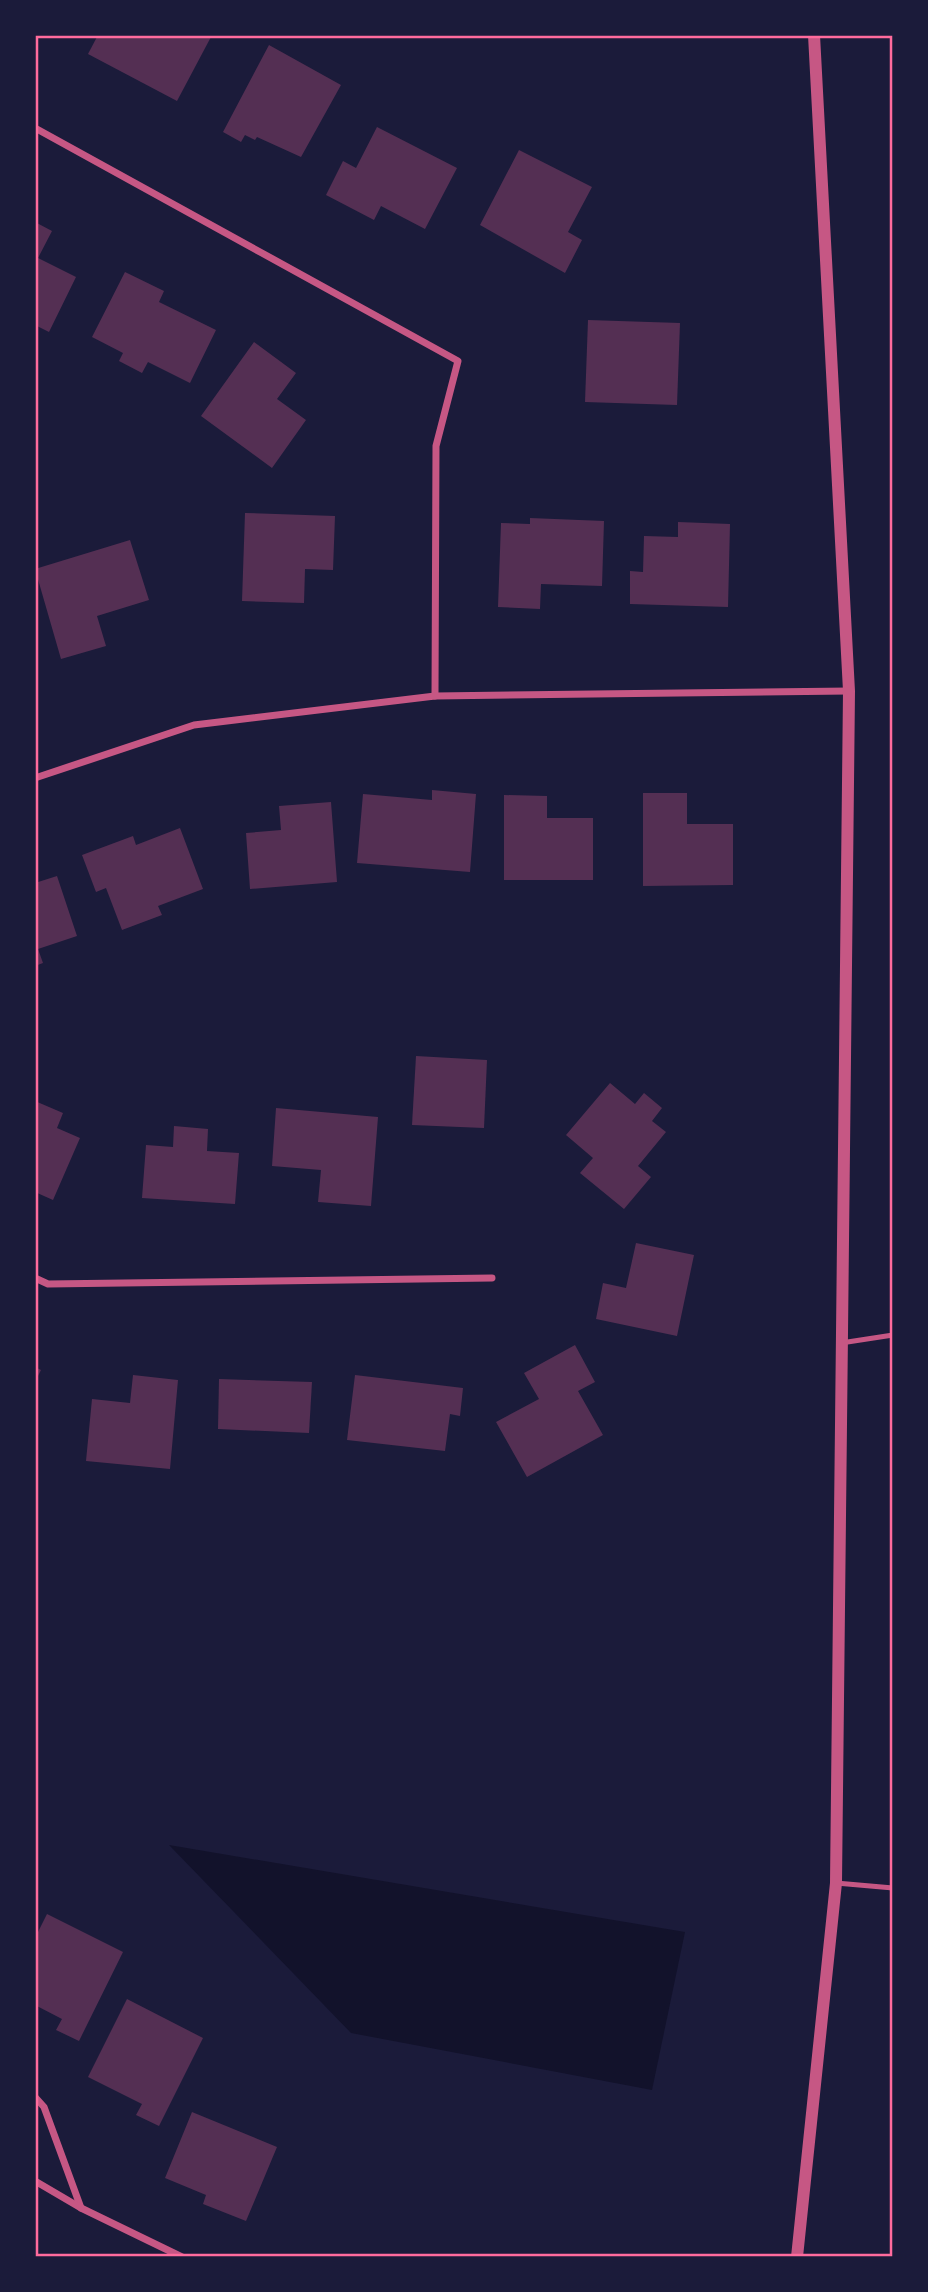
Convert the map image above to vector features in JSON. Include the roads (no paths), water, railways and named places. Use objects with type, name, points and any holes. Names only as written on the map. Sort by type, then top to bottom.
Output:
[{"type":"street","points":[[797,2257],[836,1883],[849,691],[814,35]]},
{"type":"street","points":[[35,128],[458,361],[436,446],[435,696]]},
{"type":"street","points":[[35,778],[194,725],[435,696],[849,691]]},
{"type":"street","points":[[35,1278],[48,1284],[492,1278]]},
{"type":"street","points":[[35,2097],[44,2107],[81,2208]]},
{"type":"street","points":[[35,2181],[81,2208],[183,2257]]},
{"type":"lane","points":[[841,1343],[893,1335]]},
{"type":"lane","points":[[836,1883],[893,1888]]}]
